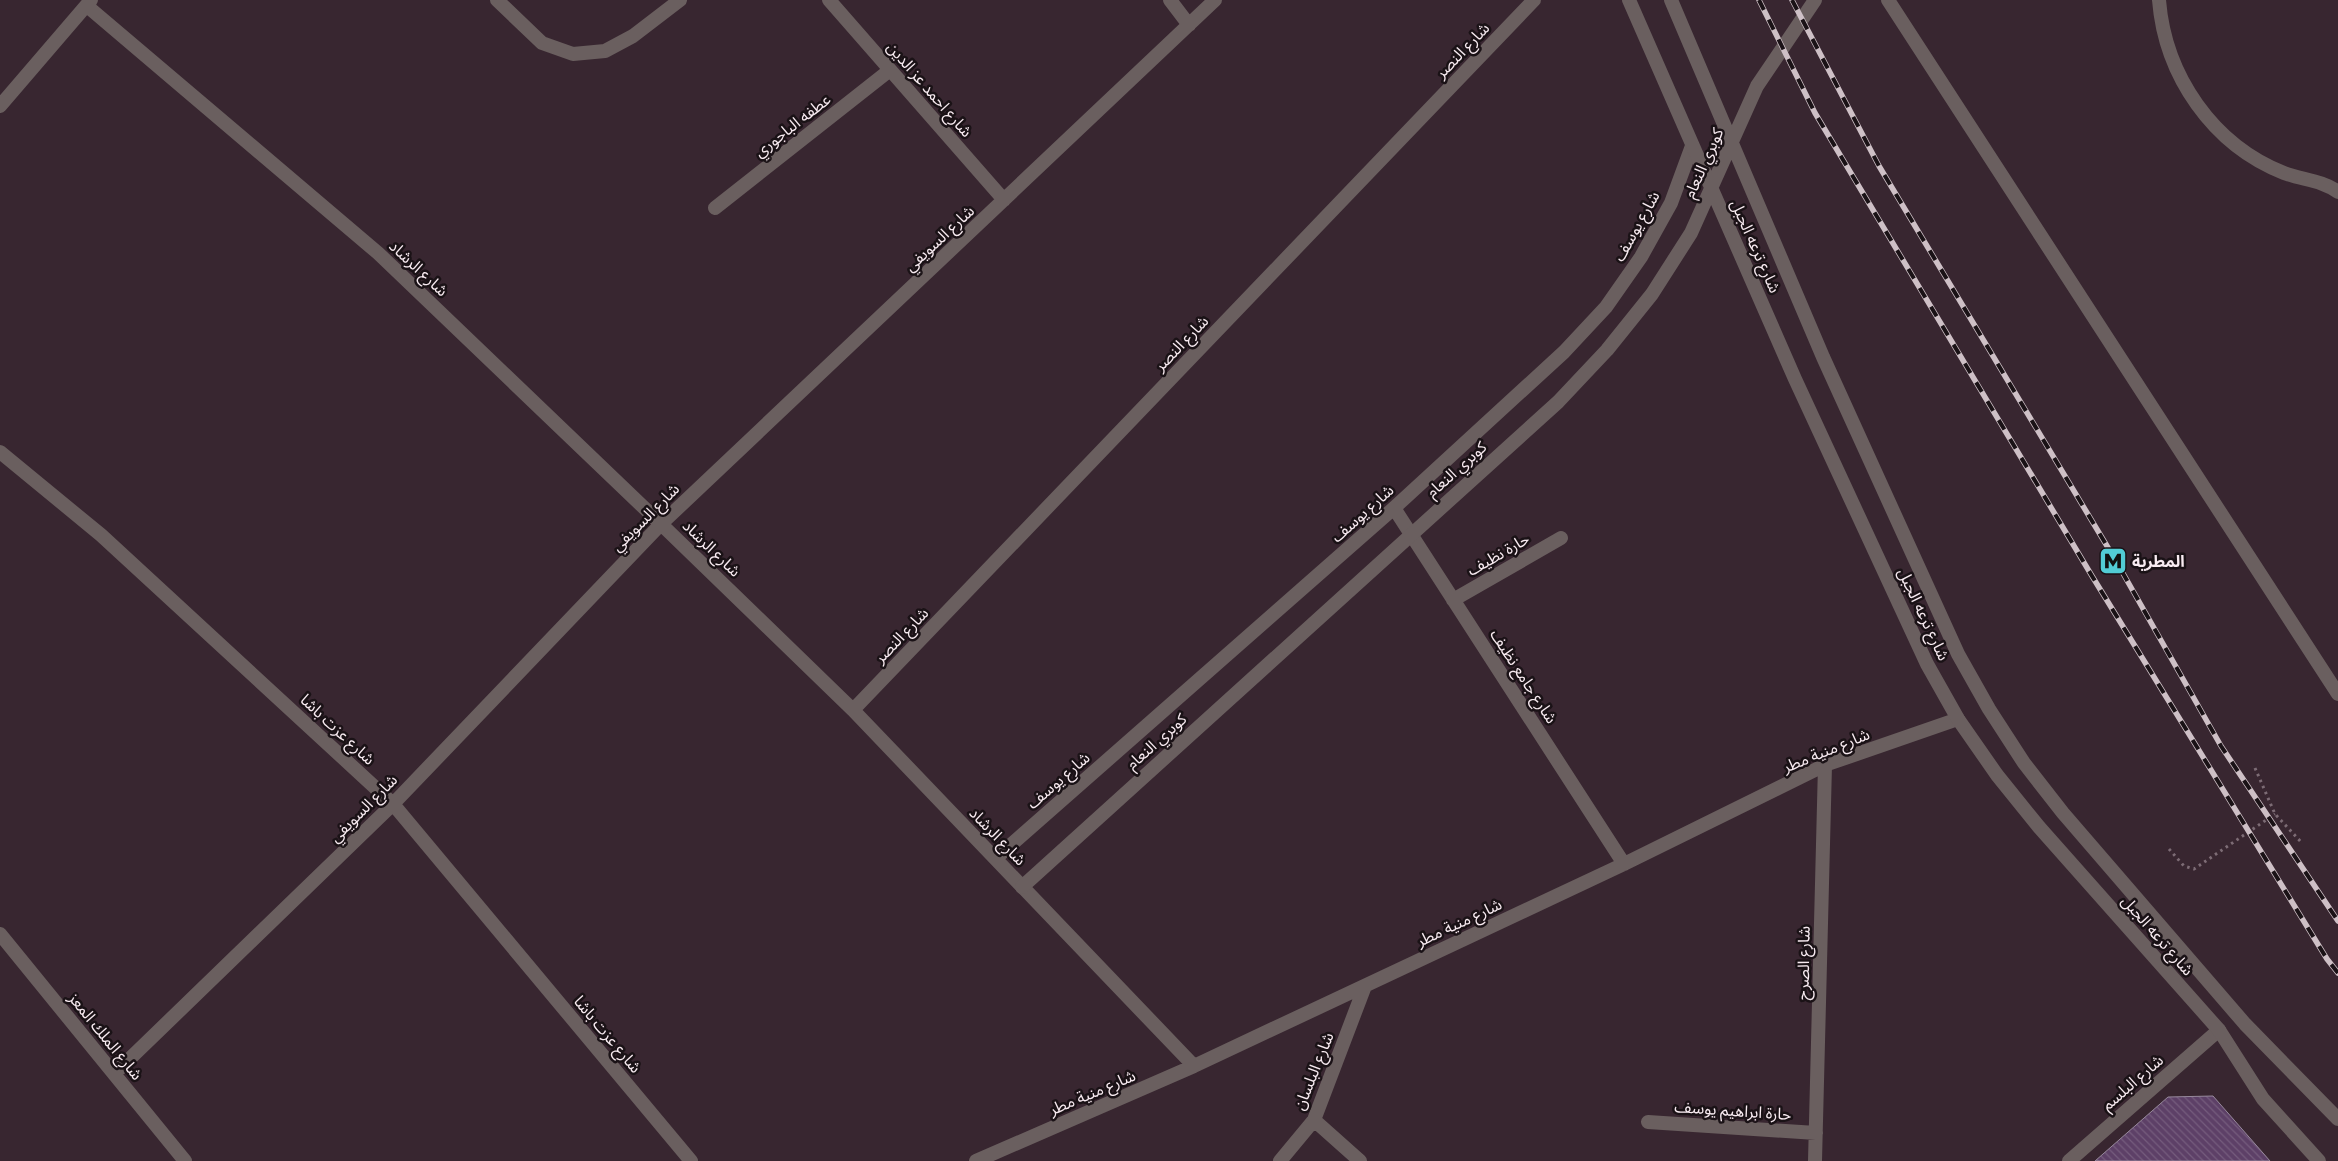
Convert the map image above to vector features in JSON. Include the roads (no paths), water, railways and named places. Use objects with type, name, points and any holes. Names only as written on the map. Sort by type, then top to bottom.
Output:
[{"type":"street","points":[[497,0],[542,43],[573,54],[605,51],[633,36],[680,0]]},
{"type":"street","name":"شارع احمد عز الدين","points":[[829,0],[1004,200]]},
{"type":"street","points":[[1170,0],[1189,25]]},
{"type":"street","name":"شارع السويفي","points":[[114,1074],[393,804],[661,524],[1215,0]]},
{"type":"street","name":"شارع النصر","points":[[854,710],[1534,0]]},
{"type":"street","name":"شارع ترعه الجبل","points":[[1629,0],[1799,388],[1900,608],[1927,664],[1958,719],[1996,774],[2040,827],[2219,1030],[2263,1099],[2319,1161]]},
{"type":"street","name":"شارع ترعه الجبل","points":[[1671,0],[1823,357],[1958,654],[1989,709],[2024,763],[2063,813],[2245,1024],[2338,1119]]},
{"type":"street","name":"كوبري النعام","points":[[1022,886],[1558,402],[1607,350],[1652,294],[1691,233],[1757,86],[1815,0]]},
{"type":"street","points":[[1888,0],[2338,694]]},
{"type":"street","points":[[2159,0],[2161,23],[2174,66],[2193,101],[2219,130],[2250,155],[2285,173],[2316,181],[2338,192]]},
{"type":"street","points":[[0,106],[89,3]]},
{"type":"street","name":"شارع الرشاد","points":[[89,3],[378,253],[661,524],[854,710],[1194,1066]]},
{"type":"street","name":"عطفه الباجوري","points":[[715,208],[890,70]]},
{"type":"street","name":"شارع يوسف","points":[[996,858],[1394,508],[1564,352],[1606,307],[1641,257],[1671,204],[1692,146]]},
{"type":"street","name":"شارع عزت باشا","points":[[0,452],[101,535],[393,804],[691,1161]]},
{"type":"street","name":"شارع جامع نظيف","points":[[1394,508],[1624,864]]},
{"type":"street","name":"حارة نظيف","points":[[1453,600],[1561,538]]},
{"type":"street","name":"شارع منية مطر","points":[[976,1161],[1194,1066],[1624,864],[1825,765],[1958,719]]},
{"type":"street","name":"شارع الصرح","points":[[1815,1161],[1825,765]]},
{"type":"street","name":"شارع الملك المعز","points":[[0,934],[185,1161]]},
{"type":"street","name":"شارع البلسان","points":[[1280,1161],[1314,1120],[1365,986]]},
{"type":"street","name":"شارع البلسم","points":[[2069,1161],[2219,1030]]},
{"type":"street","points":[[1314,1120],[1360,1161]]},
{"type":"street","name":"حارة ابراهيم يوسف","points":[[1648,1122],[1816,1133]]},
{"type":"railway","points":[[1759,0],[1815,113],[2092,576],[2327,959],[2338,973]]},
{"type":"railway","points":[[1792,0],[1879,166],[2116,561],[2221,746],[2338,921]]},
{"type":"place","name":"المطرية","points":[[2113,561]]}]
